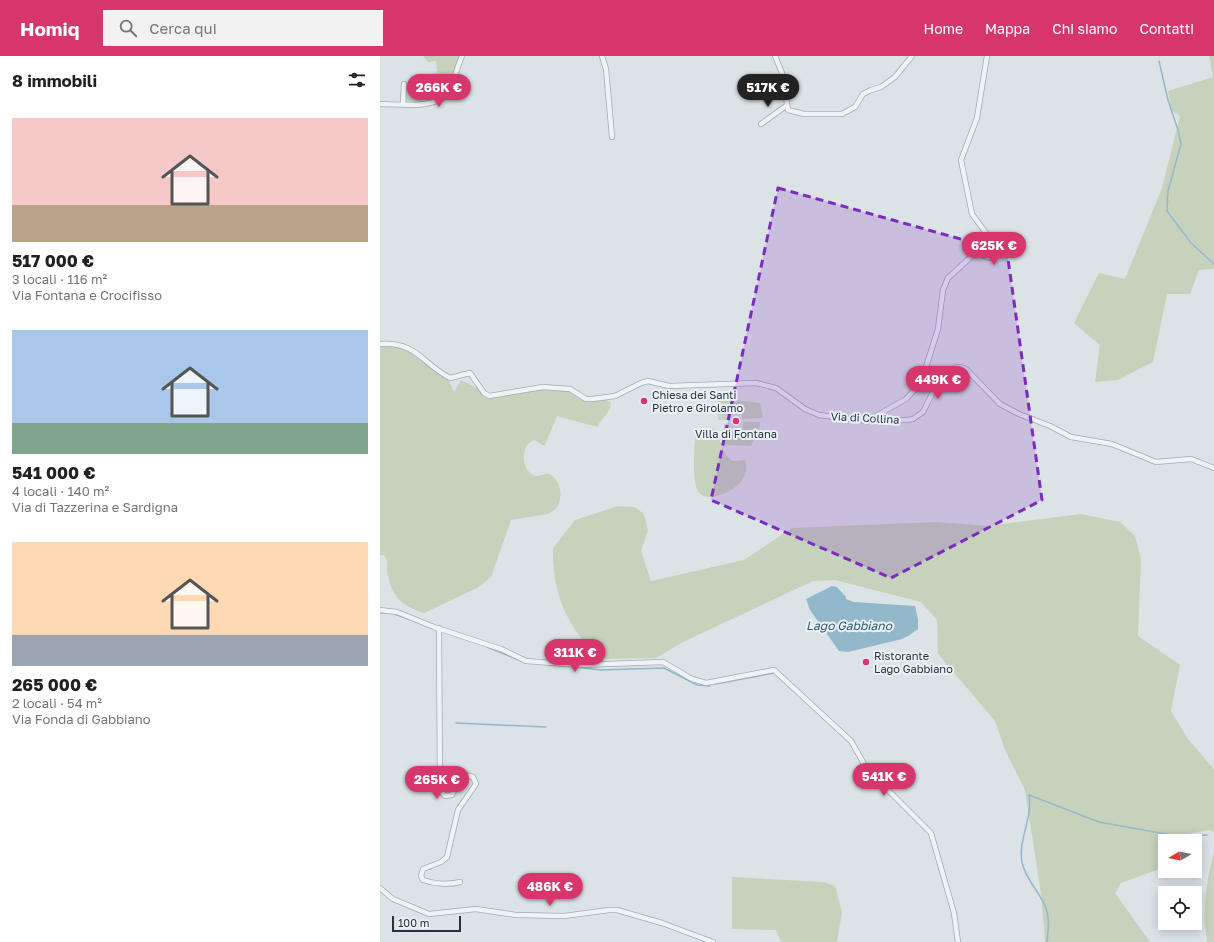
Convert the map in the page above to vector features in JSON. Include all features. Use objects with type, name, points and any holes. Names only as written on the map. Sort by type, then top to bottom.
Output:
[{"type":"street","points":[[380,104],[427,104],[447,94],[462,56]]},
{"type":"street","points":[[602,56],[606,70],[612,137]]},
{"type":"street","points":[[775,56],[785,84],[786,106],[788,110],[794,112],[842,114],[855,107],[863,94],[881,87],[895,77],[912,56]]},
{"type":"street","points":[[868,421],[912,394],[922,383],[938,329],[943,290],[948,278],[973,255],[979,254],[990,258],[998,252],[997,248],[972,214],[961,160],[977,118],[987,56]]},
{"type":"street","points":[[403,104],[404,84]]},
{"type":"street","points":[[761,124],[786,106]]},
{"type":"street","name":"Via di Collina","points":[[380,344],[398,345],[411,348],[450,378],[470,374],[484,393],[489,396],[543,387],[570,389],[586,398],[592,399],[615,396],[641,382],[648,381],[669,386],[756,383],[776,388],[816,415],[868,421],[907,420],[916,418],[925,409],[934,388],[946,375],[956,367],[961,366],[966,369],[1000,404],[1071,437],[1112,444],[1156,462],[1191,459],[1214,468]]},
{"type":"street","points":[[380,610],[396,612],[493,646],[526,660],[579,665],[663,662],[692,679],[706,683],[774,670],[851,741],[868,769],[931,832],[954,913],[958,942]]},
{"type":"street","points":[[439,628],[440,790],[445,796],[452,795],[460,778],[466,775],[473,777],[476,784],[458,810],[447,857],[441,862],[423,869],[421,876],[423,880],[431,882],[449,884],[460,882]]},
{"type":"street","points":[[380,888],[393,899],[429,914],[476,909],[516,915],[564,916],[617,910],[662,922],[713,942]]},
{"type":"highlighted area","points":[[778,188],[1007,252],[1042,500],[891,578],[711,500]]},
{"type":"green space","points":[[423,56],[460,56],[448,86],[438,97],[430,100],[405,101],[406,83],[415,80],[417,77],[437,73],[436,61],[428,62]]},
{"type":"green space","points":[[1209,56],[1214,56],[1214,269],[1199,270],[1190,294],[1167,294],[1153,362],[1118,380],[1095,382],[1100,345],[1074,323],[1099,273],[1125,279],[1162,188],[1180,116],[1171,110],[1168,91],[1213,77]]},
{"type":"green space","points":[[380,346],[410,350],[449,381],[454,392],[461,380],[479,389],[484,397],[489,399],[523,391],[549,389],[571,392],[590,401],[607,400],[611,403],[608,412],[597,427],[557,416],[545,445],[542,445],[535,440],[530,442],[524,451],[524,463],[530,473],[535,476],[550,474],[557,481],[561,494],[557,508],[548,514],[511,520],[491,577],[477,588],[424,613],[403,603],[394,593],[389,579],[386,558],[384,555],[380,555]]},
{"type":"green space","points":[[717,398],[760,403],[763,418],[742,419],[742,413],[729,413],[729,420],[718,420]]},
{"type":"green space","points":[[743,422],[760,422],[759,430],[751,446],[724,445],[724,424],[729,423],[730,432],[743,431]]},
{"type":"green space","points":[[713,428],[718,435],[728,458],[733,461],[745,460],[746,467],[745,474],[738,485],[726,493],[710,497],[701,494],[696,486],[694,453],[696,432]]},
{"type":"green space","points":[[618,506],[634,507],[643,513],[648,530],[641,551],[651,581],[744,560],[792,528],[937,522],[987,526],[1081,514],[1120,522],[1135,536],[1141,559],[1138,636],[1180,665],[1171,711],[1188,739],[1214,769],[1214,832],[1208,830],[1187,834],[1158,834],[1158,870],[1121,883],[1115,893],[1150,942],[1045,942],[1041,894],[1025,790],[1005,750],[995,721],[938,654],[937,620],[921,602],[835,580],[813,581],[683,642],[656,658],[604,659],[599,657],[578,634],[563,608],[558,594],[553,564],[553,548],[575,520]]},
{"type":"green space","points":[[1214,852],[1214,942],[1207,942],[1205,908],[1209,875]]},
{"type":"green space","points":[[732,877],[824,882],[835,886],[842,912],[837,942],[781,942],[776,930],[732,929]]},
{"type":"water","name":"Lago Gabbiano","points":[[832,586],[837,587],[846,599],[854,602],[915,606],[918,619],[918,629],[902,639],[848,652],[839,651],[810,610],[806,599]]},
{"type":"waterway","points":[[1159,61],[1168,100],[1181,144],[1168,191],[1167,211],[1191,243],[1214,264]]},
{"type":"waterway","points":[[380,613],[386,613]]},
{"type":"waterway","points":[[394,614],[409,619]]},
{"type":"waterway","points":[[487,647],[524,662]]},
{"type":"waterway","points":[[575,667],[601,670],[664,668],[697,685],[710,686]]},
{"type":"waterway","points":[[716,684],[774,673]]},
{"type":"waterway","points":[[456,723],[546,727]]},
{"type":"waterway","points":[[1029,795],[1099,822],[1171,835],[1207,835]]},
{"type":"waterway","points":[[1029,795],[1030,804],[1022,845],[1022,862],[1029,880],[1046,908],[1048,921],[1047,942]]},
{"type":"place","name":"Chiesa dei Santi Pietro e Girolamo","points":[[644,401]]},
{"type":"place","name":"Villa di Fontana","points":[[736,421]]},
{"type":"place","name":"Ristorante Lago Gabbiano","points":[[866,662]]}]
